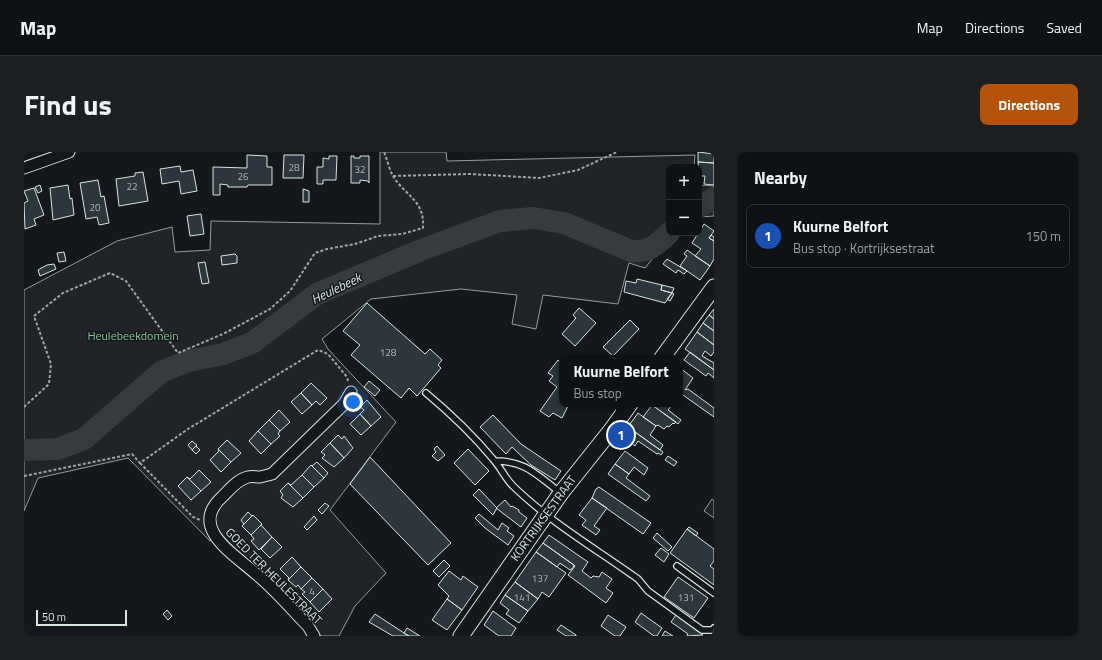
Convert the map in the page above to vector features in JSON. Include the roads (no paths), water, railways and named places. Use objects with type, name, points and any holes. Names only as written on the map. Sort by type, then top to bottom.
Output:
[{"type":"street","points":[[24,168],[69,152]]},
{"type":"street","points":[[664,355],[714,288]]},
{"type":"street","name":"GOED TER HEULESTRAAT","points":[[314,636],[308,626],[261,579],[242,564],[215,535],[210,528],[210,513],[216,502],[240,480],[249,476],[261,477],[272,474],[344,404],[351,392]]},
{"type":"street","name":"KORTRIJKSESTRAAT","points":[[461,636],[561,493],[628,407]]},
{"type":"lane","points":[[426,393],[451,413],[495,461],[503,475],[513,486],[546,514],[638,579],[648,591],[702,630],[714,628]]},
{"type":"lane","points":[[495,461],[511,461],[525,466],[561,493]]},
{"type":"lane","points":[[677,566],[714,593]]},
{"type":"waterway","name":"Heulebeek","points":[[702,205],[714,198]]},
{"type":"waterway","name":"Heulebeek","points":[[24,450],[58,449],[84,439],[161,372],[188,361],[223,354],[252,343],[317,294],[421,250],[500,221],[533,218],[564,223],[631,251],[642,251],[652,247],[666,236]]},
{"type":"place","name":"Kuurne Belfort","points":[[621,435]]},
{"type":"park label","name":"Heulebeekdomein","points":[[133,335]]}]
